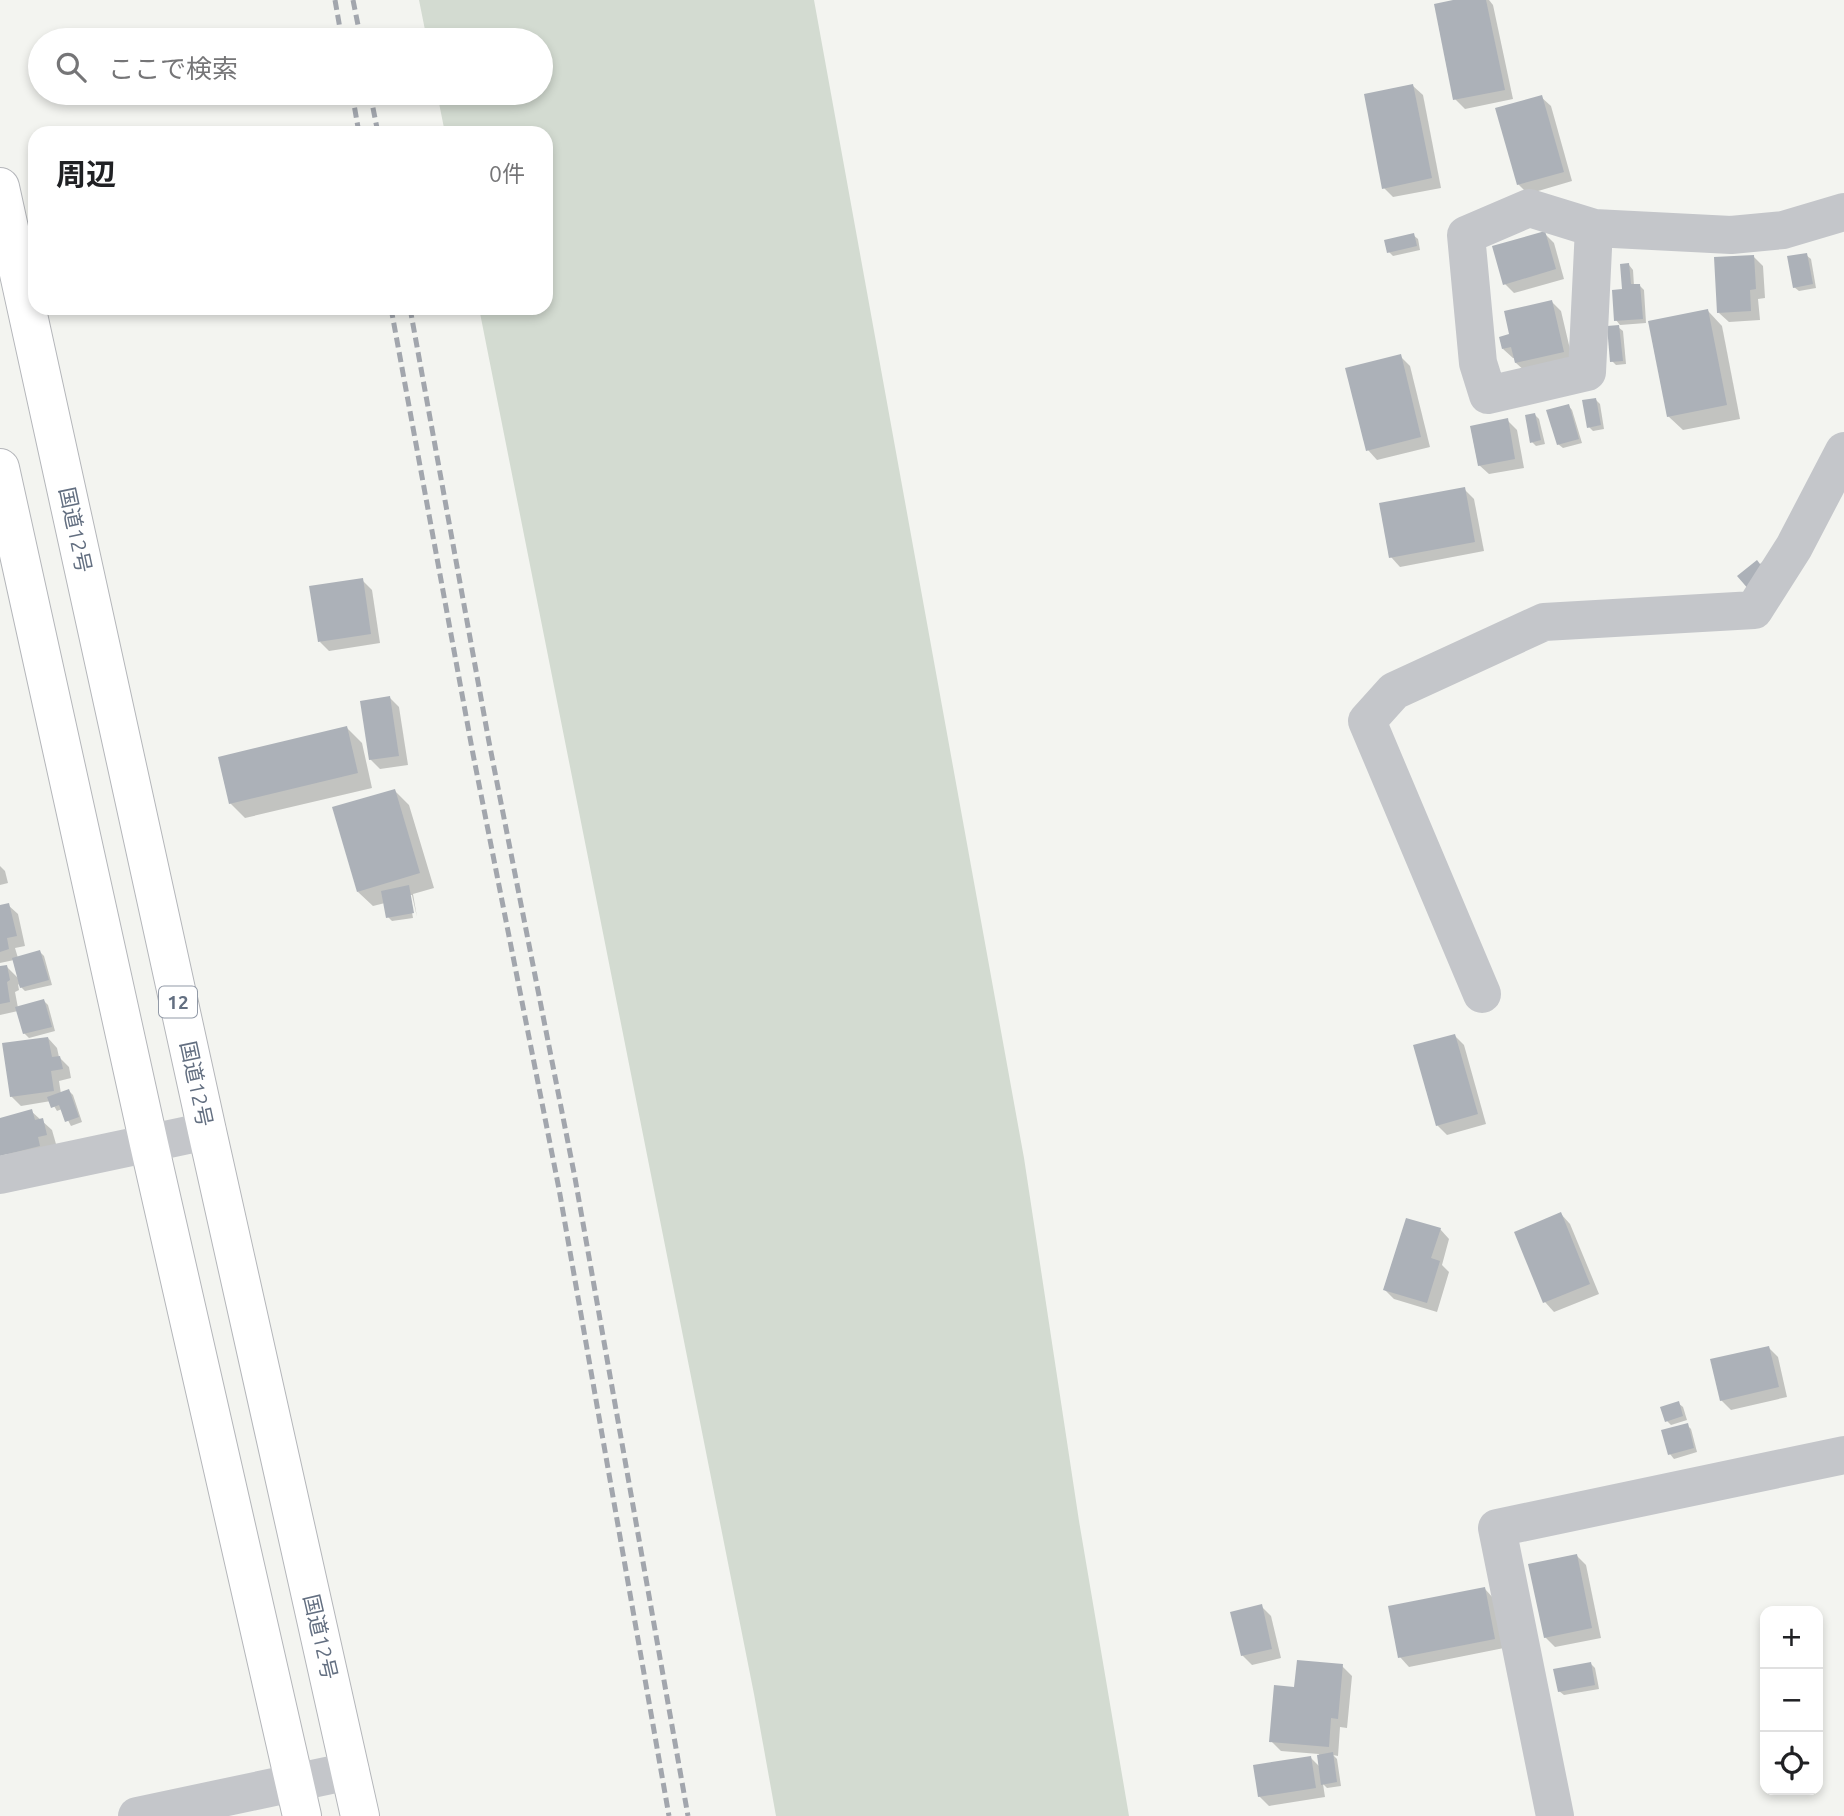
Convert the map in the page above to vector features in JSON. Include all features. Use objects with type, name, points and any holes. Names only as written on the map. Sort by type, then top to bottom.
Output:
[{"type":"highway","name":"国道12号","points":[[0,187],[28,315]]},
{"type":"highway","name":"国道12号","points":[[28,315],[360,1816]]},
{"type":"highway","points":[[0,468],[149,1144],[298,1799]]},
{"type":"street","points":[[1594,228],[1587,372],[1488,395],[1478,363],[1466,235],[1529,208],[1594,228],[1731,234],[1783,230],[1844,212]]},
{"type":"street","points":[[1482,994],[1367,721],[1394,691],[1544,622],[1754,610],[1794,547],[1844,451]]},
{"type":"street","points":[[0,1175],[207,1131]]},
{"type":"street","points":[[1555,1816],[1497,1528],[1844,1455]]},
{"type":"street","points":[[137,1816],[298,1799],[350,1771]]},
{"type":"shaded area","points":[[419,0],[814,0],[1024,1158],[1079,1521],[1129,1816],[776,1816],[480,315],[553,315],[553,126],[444,126],[439,105],[553,105],[553,28],[425,28]]},
{"type":"building","points":[[1453,0],[1486,0],[1505,90],[1453,100],[1434,4]]},
{"type":"building","points":[[1413,84],[1432,178],[1382,189],[1364,94]]},
{"type":"building","points":[[1542,95],[1564,172],[1517,185],[1495,108]]},
{"type":"building","points":[[1545,231],[1556,269],[1503,285],[1492,246]]},
{"type":"building","points":[[1414,233],[1417,246],[1387,253],[1384,240]]},
{"type":"building","points":[[1807,253],[1813,284],[1793,288],[1787,256]]},
{"type":"building","points":[[1754,255],[1756,289],[1750,290],[1751,311],[1717,313],[1714,257]]},
{"type":"building","points":[[1629,263],[1631,284],[1640,284],[1643,319],[1614,321],[1612,290],[1622,289],[1620,264]]},
{"type":"building","points":[[1552,300],[1564,352],[1515,363],[1511,347],[1502,349],[1499,337],[1509,334],[1504,311]]},
{"type":"building","points":[[1708,309],[1727,405],[1667,417],[1648,321]]},
{"type":"building","points":[[1619,325],[1623,361],[1610,362],[1607,326]]},
{"type":"building","points":[[1401,354],[1421,437],[1366,451],[1345,368]]},
{"type":"building","points":[[1596,398],[1601,425],[1587,428],[1582,400]]},
{"type":"building","points":[[1569,404],[1579,439],[1557,445],[1546,410]]},
{"type":"building","points":[[1535,413],[1541,440],[1530,443],[1525,415]]},
{"type":"building","points":[[1508,418],[1515,459],[1478,466],[1470,426]]},
{"type":"building","points":[[1465,487],[1475,542],[1389,558],[1379,503]]},
{"type":"building","points":[[1772,554],[1750,591],[1737,576],[1757,560],[1760,564]]},
{"type":"building","points":[[363,578],[371,634],[318,642],[309,586]]},
{"type":"building","points":[[390,696],[399,756],[369,760],[360,701]]},
{"type":"building","points":[[347,726],[358,773],[229,804],[218,757]]},
{"type":"building","points":[[395,789],[420,873],[357,892],[332,807]]},
{"type":"building","points":[[409,885],[414,913],[386,918],[381,891]]},
{"type":"building","points":[[9,903],[17,936],[7,938],[9,949],[0,952],[0,905]]},
{"type":"building","points":[[40,950],[49,980],[20,988],[12,958]]},
{"type":"building","points":[[7,965],[10,1002],[0,1004],[0,966]]},
{"type":"building","points":[[44,999],[52,1027],[23,1034],[15,1007]]},
{"type":"building","points":[[1455,1034],[1478,1114],[1436,1126],[1413,1045]]},
{"type":"building","points":[[48,1037],[52,1057],[60,1056],[63,1069],[51,1071],[54,1091],[10,1097],[2,1043]]},
{"type":"building","points":[[69,1089],[79,1117],[65,1122],[59,1105],[51,1108],[47,1097]]},
{"type":"building","points":[[32,1109],[35,1120],[43,1118],[47,1135],[38,1137],[40,1146],[0,1156],[0,1118]]},
{"type":"building","points":[[1561,1212],[1590,1284],[1543,1303],[1514,1232]]},
{"type":"building","points":[[1406,1218],[1441,1228],[1431,1258],[1440,1261],[1427,1303],[1383,1290]]},
{"type":"building","points":[[1769,1346],[1779,1387],[1720,1401],[1710,1359]]},
{"type":"building","points":[[1679,1401],[1683,1416],[1665,1422],[1660,1407]]},
{"type":"building","points":[[1688,1423],[1694,1448],[1668,1455],[1661,1430]]},
{"type":"building","points":[[1577,1554],[1592,1628],[1544,1638],[1528,1564]]},
{"type":"building","points":[[1485,1587],[1495,1639],[1398,1658],[1388,1606]]},
{"type":"building","points":[[1262,1604],[1272,1649],[1241,1656],[1230,1612]]},
{"type":"building","points":[[1297,1660],[1343,1664],[1338,1719],[1331,1718],[1329,1747],[1269,1742],[1274,1685],[1294,1687]]},
{"type":"building","points":[[1591,1662],[1595,1685],[1558,1692],[1553,1669]]},
{"type":"building","points":[[1333,1752],[1337,1782],[1321,1785],[1317,1755]]},
{"type":"building","points":[[1311,1756],[1316,1788],[1258,1797],[1253,1765]]},
{"type":"railway","points":[[335,0],[340,28]]},
{"type":"railway","points":[[353,0],[359,28]]},
{"type":"railway","points":[[354,105],[358,126]]},
{"type":"railway","points":[[372,105],[377,126]]},
{"type":"railway","points":[[392,315],[473,754],[559,1189],[669,1816]]},
{"type":"railway","points":[[411,315],[489,742],[575,1178],[688,1816]]}]
